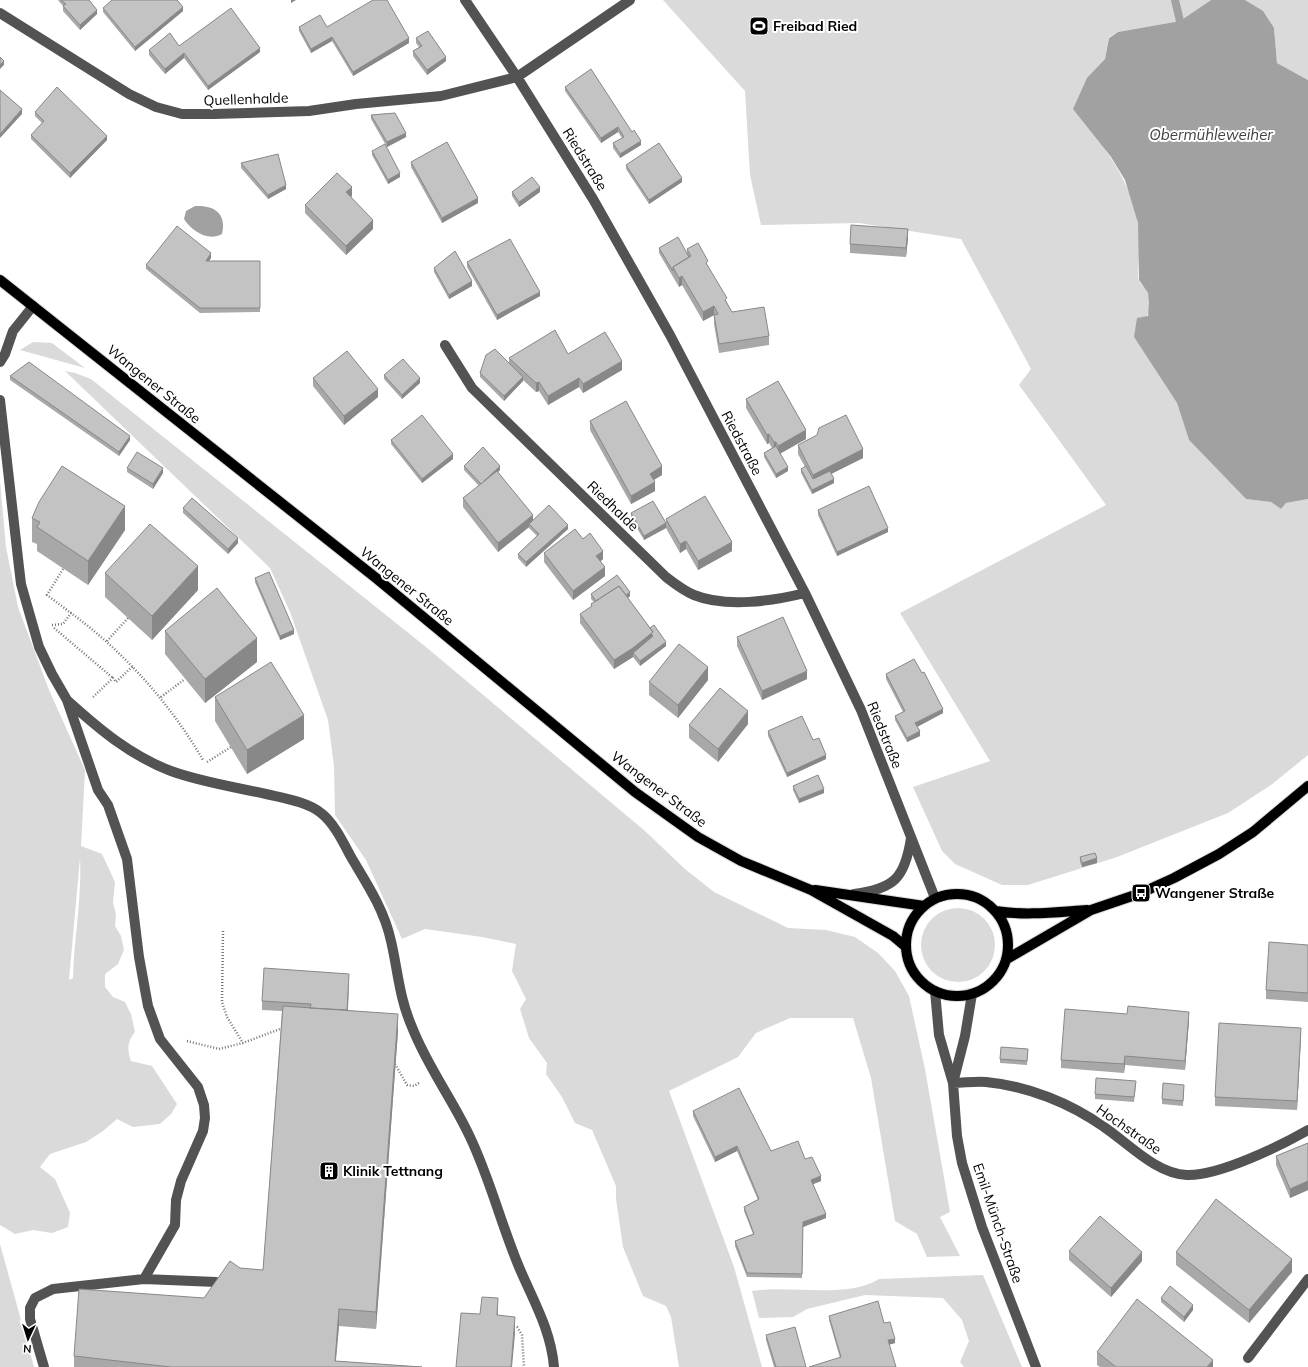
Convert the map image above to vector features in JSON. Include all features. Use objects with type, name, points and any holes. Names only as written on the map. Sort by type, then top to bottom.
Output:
[{"type":"main road","name":"Wangener Straße","points":[[0,280],[376,578],[634,792],[698,836],[741,861],[811,890],[893,936],[906,947]]},
{"type":"main road","points":[[1006,959],[1091,910],[1141,893],[1174,878],[1219,854],[1253,832],[1308,786]]},
{"type":"main road","name":"Wangener Straße","points":[[811,890],[924,906]]},
{"type":"main road","points":[[960,894],[973,896],[985,902],[995,911],[1003,922],[1007,935],[1008,947],[1006,959],[1002,970],[985,988],[972,994],[950,996],[935,991],[919,979],[912,969],[906,947],[907,935],[911,924],[924,906],[935,898],[960,894]]},
{"type":"main road","points":[[995,911],[1010,913],[1041,913],[1091,910]]},
{"type":"street","name":"Riedstraße","points":[[465,0],[517,76],[593,199],[670,335],[805,593],[861,710],[935,898]]},
{"type":"street","points":[[517,76],[630,0]]},
{"type":"street","name":"Quellenhalde","points":[[0,13],[129,94],[156,107],[182,114],[308,111],[356,104],[441,96],[517,76]]},
{"type":"street","points":[[0,362],[5,354],[12,331],[33,306]]},
{"type":"street","name":"Riedhalde","points":[[445,345],[472,388],[666,577],[681,589],[696,596],[717,600],[757,602],[774,601],[805,593]]},
{"type":"street","points":[[0,400],[21,584],[39,647],[52,674],[68,700],[98,790],[108,805],[128,859],[139,957],[148,1006],[160,1039],[198,1087],[204,1105],[206,1118],[203,1131],[181,1181],[176,1200],[175,1225],[144,1279]]},
{"type":"street","points":[[68,700],[107,736],[142,758],[172,771],[293,800],[321,812],[337,832],[378,901],[391,939],[400,995],[412,1028],[460,1118],[488,1180],[519,1267],[546,1325],[552,1346],[554,1367]]},
{"type":"street","points":[[850,895],[874,892],[890,884],[905,866],[911,838]]},
{"type":"street","name":"Emil-Münch-Straße","points":[[935,991],[939,1035],[953,1083],[957,1136],[962,1163],[982,1227],[1036,1367]]},
{"type":"street","name":"Emil-Münch-Straße","points":[[953,1083],[965,1036],[972,994]]},
{"type":"street","name":"Hochstraße","points":[[953,1083],[986,1082],[1019,1088],[1050,1098],[1075,1109],[1104,1127],[1158,1166],[1185,1175],[1226,1167],[1281,1145],[1308,1130]]},
{"type":"street","points":[[44,1367],[30,1319],[30,1308],[35,1298],[53,1289],[144,1279],[216,1282]]},
{"type":"street","points":[[1248,1358],[1308,1279]]},
{"type":"path","points":[[63,569],[47,596],[72,612],[107,641],[133,666],[161,697],[205,763],[231,748]]},
{"type":"path","points":[[72,612],[63,624],[51,626],[116,682],[133,666]]},
{"type":"path","points":[[107,641],[128,618]]},
{"type":"path","points":[[79,711],[113,678]]},
{"type":"path","points":[[161,697],[185,679]]},
{"type":"path","points":[[223,931],[222,1002],[228,1017],[243,1043]]},
{"type":"path","points":[[184,1038],[189,1043],[219,1049],[243,1043],[280,1029]]},
{"type":"path","points":[[395,1064],[407,1085],[414,1086],[436,1075]]},
{"type":"path","points":[[504,1325],[518,1327],[522,1335],[524,1367]]},
{"type":"shaded area","points":[[663,0],[1211,0],[1180,21],[1118,32],[1109,37],[1105,59],[1098,67],[1095,136],[1122,176],[1132,199],[1138,223],[1138,277],[1148,293],[1150,305],[1147,316],[1134,337],[1177,403],[1189,440],[1246,499],[1271,502],[1281,509],[1286,503],[1308,499],[1308,755],[1271,785],[1228,813],[1117,857],[1028,885],[1002,885],[955,864],[942,851],[913,787],[990,761],[900,613],[1106,505],[1019,385],[1031,369],[961,239],[859,223],[761,225],[750,175],[745,91]]},
{"type":"shaded area","points":[[1245,0],[1308,0],[1308,80],[1277,63],[1274,28]]},
{"type":"shaded area","points":[[33,342],[52,343],[85,368],[20,350]]},
{"type":"shaded area","points":[[65,371],[91,379],[426,647],[645,831],[685,869],[714,892],[788,928],[826,930],[855,937],[878,953],[895,971],[909,996],[925,1069],[950,1212],[940,1217],[960,1256],[927,1257],[917,1234],[895,1221],[871,1078],[853,1018],[790,1018],[756,1033],[738,1057],[669,1091],[734,1267],[762,1367],[679,1367],[671,1317],[666,1306],[643,1296],[623,1247],[616,1199],[616,1186],[592,1130],[575,1123],[562,1097],[546,1074],[547,1063],[529,1038],[520,1009],[526,999],[512,971],[516,944],[482,937],[425,929],[402,939],[366,860],[335,815],[334,766],[328,720],[290,612],[270,568]]},
{"type":"shaded area","points":[[0,481],[6,547],[18,607],[49,690],[85,770],[81,846],[102,854],[115,882],[113,903],[116,914],[115,926],[121,936],[124,950],[118,964],[105,974],[105,987],[113,997],[125,1002],[131,1014],[135,1032],[130,1039],[128,1046],[131,1061],[152,1066],[177,1104],[171,1114],[160,1124],[133,1127],[117,1119],[103,1131],[86,1142],[50,1154],[40,1167],[55,1179],[70,1213],[68,1227],[52,1233],[33,1230],[15,1234],[0,1225]],"holes":[[[80,858],[73,978],[69,980]]]},
{"type":"shaded area","points":[[958,908],[979,914],[989,924],[995,945],[989,966],[979,976],[958,982],[937,976],[927,966],[921,945],[927,924],[937,914]]},
{"type":"shaded area","points":[[0,1244],[34,1367],[0,1367]]},
{"type":"shaded area","points":[[983,1275],[1022,1367],[964,1367],[960,1362],[969,1341],[962,1320],[943,1298],[865,1295],[807,1309],[793,1317],[759,1318],[752,1291],[783,1289],[835,1290],[866,1285],[879,1279]]},
{"type":"water","name":"Obermühleweiher","points":[[1211,0],[1245,0],[1263,11],[1274,28],[1277,63],[1308,80],[1308,499],[1286,503],[1281,509],[1271,502],[1246,499],[1189,440],[1177,403],[1134,337],[1137,318],[1148,316],[1149,302],[1148,293],[1139,280],[1138,223],[1125,180],[1111,157],[1073,109],[1087,78],[1105,59],[1109,38],[1118,32],[1180,21]]},
{"type":"water","points":[[195,206],[208,207],[218,212],[223,221],[222,234],[211,237],[201,234],[191,228],[184,219],[186,211]]},
{"type":"building","points":[[61,0],[89,0],[97,10],[80,25],[63,6],[66,4]]},
{"type":"building","points":[[112,0],[177,0],[183,7],[135,47],[103,8]]},
{"type":"building","points":[[373,0],[387,0],[409,38],[353,72],[332,37],[311,49],[299,27],[320,15],[327,27]]},
{"type":"building","points":[[231,8],[260,48],[208,86],[184,53],[165,69],[149,50],[170,33],[179,46]]},
{"type":"building","points":[[428,31],[446,57],[427,70],[413,51],[422,46],[416,38]]},
{"type":"building","points":[[0,57],[4,61],[0,65]]},
{"type":"building","points":[[591,69],[632,132],[634,130],[641,141],[620,154],[613,143],[624,137],[618,127],[601,138],[565,87]]},
{"type":"building","points":[[57,87],[107,136],[70,173],[31,135],[44,121],[35,112]]},
{"type":"building","points":[[0,90],[22,109],[0,134]]},
{"type":"building","points":[[395,113],[406,133],[387,142],[371,115]]},
{"type":"building","points":[[447,142],[478,198],[442,218],[411,162]]},
{"type":"building","points":[[659,143],[682,178],[649,200],[626,165]]},
{"type":"building","points":[[385,144],[400,173],[388,180],[372,151]]},
{"type":"building","points":[[278,154],[286,185],[268,195],[241,163]]},
{"type":"building","points":[[337,173],[352,187],[346,192],[373,220],[346,246],[305,205]]},
{"type":"building","points":[[532,177],[540,187],[519,202],[512,192]]},
{"type":"building","points":[[851,225],[908,229],[906,248],[850,244]]},
{"type":"building","points":[[177,226],[211,253],[206,261],[260,261],[260,308],[200,308],[146,265]]},
{"type":"building","points":[[678,237],[689,257],[673,267],[673,271],[659,248]]},
{"type":"building","points":[[510,239],[540,292],[497,315],[467,262]]},
{"type":"building","points":[[698,243],[708,261],[706,263],[727,298],[725,300],[732,312],[764,307],[769,336],[719,344],[714,315],[718,314],[714,306],[703,312],[682,276],[679,278],[673,267],[691,256],[687,249]]},
{"type":"building","points":[[455,251],[472,281],[449,295],[434,268]]},
{"type":"building","points":[[555,330],[568,354],[605,332],[622,361],[583,384],[579,378],[548,396],[539,382],[536,383],[509,358]]},
{"type":"building","points":[[495,349],[523,377],[504,396],[480,373],[486,355]]},
{"type":"building","points":[[347,351],[378,389],[344,416],[313,378]]},
{"type":"building","points":[[403,359],[420,378],[402,395],[384,375]]},
{"type":"building","points":[[29,362],[130,436],[119,452],[10,376]]},
{"type":"building","points":[[778,381],[806,430],[778,446],[769,434],[767,435],[746,399]]},
{"type":"building","points":[[626,401],[662,466],[650,474],[655,482],[631,496],[590,421]]},
{"type":"building","points":[[422,415],[453,454],[422,479],[391,440]]},
{"type":"building","points":[[846,415],[863,449],[813,475],[798,445],[817,435],[819,428]]},
{"type":"building","points":[[776,446],[788,467],[776,474],[764,453]]},
{"type":"building","points":[[483,447],[500,466],[481,484],[464,466]]},
{"type":"building","points":[[137,452],[163,468],[153,484],[127,468]]},
{"type":"building","points":[[62,466],[125,506],[88,561],[37,527],[40,522],[32,518],[39,502]]},
{"type":"building","points":[[806,466],[813,479],[830,471],[834,479],[812,490],[801,469]]},
{"type":"building","points":[[497,471],[533,515],[498,543],[463,498]]},
{"type":"building","points":[[869,486],[888,528],[837,552],[818,510]]},
{"type":"building","points":[[705,496],[732,542],[698,561],[686,541],[680,544],[666,519]]},
{"type":"building","points":[[192,498],[238,538],[228,549],[183,508]]},
{"type":"building","points":[[653,501],[666,523],[644,536],[631,513]]},
{"type":"building","points":[[549,505],[568,525],[526,562],[518,554],[539,534],[529,524]]},
{"type":"building","points":[[150,524],[198,566],[152,616],[105,573]]},
{"type":"building","points":[[575,529],[583,539],[590,533],[603,551],[596,556],[605,567],[573,591],[544,553]]},
{"type":"building","points":[[269,572],[294,630],[280,636],[255,578]]},
{"type":"building","points":[[617,575],[630,592],[626,595],[619,586],[596,601],[591,594]]},
{"type":"building","points":[[619,586],[653,632],[633,648],[614,660],[580,614],[592,606],[591,604]]},
{"type":"building","points":[[217,588],[257,638],[205,679],[165,631]]},
{"type":"building","points":[[783,617],[807,671],[762,691],[737,637]]},
{"type":"building","points":[[654,625],[666,642],[640,661],[633,653],[653,636],[651,634],[653,632],[650,628]]},
{"type":"building","points":[[679,644],[708,667],[678,705],[649,682]]},
{"type":"building","points":[[914,659],[922,673],[924,672],[943,709],[915,723],[920,731],[907,738],[895,716],[905,711],[886,674]]},
{"type":"building","points":[[271,662],[304,715],[247,750],[215,697]]},
{"type":"building","points":[[720,688],[748,711],[718,749],[689,725]]},
{"type":"building","points":[[802,716],[813,740],[819,738],[826,755],[787,773],[768,731]]},
{"type":"building","points":[[818,775],[824,789],[799,799],[793,786]]},
{"type":"building","points":[[1095,853],[1097,858],[1082,863],[1080,857]]},
{"type":"building","points":[[1269,942],[1308,945],[1308,993],[1266,990]]},
{"type":"building","points":[[264,968],[349,974],[347,1010],[310,1008],[311,1004],[262,1001]]},
{"type":"building","name":"Klinik Tettnang","points":[[283,1006],[398,1014],[376,1312],[339,1309],[335,1361],[422,1367],[171,1367],[74,1356],[79,1289],[204,1298],[230,1261],[240,1268],[263,1270]]},
{"type":"building","points":[[1128,1006],[1189,1012],[1185,1061],[1125,1056],[1124,1064],[1061,1060],[1065,1009],[1127,1014]]},
{"type":"building","points":[[1219,1023],[1301,1028],[1297,1101],[1215,1097]]},
{"type":"building","points":[[1001,1047],[1028,1049],[1027,1061],[1000,1059]]},
{"type":"building","points":[[1096,1078],[1136,1081],[1134,1097],[1095,1094]]},
{"type":"building","points":[[1163,1083],[1184,1085],[1183,1101],[1162,1099]]},
{"type":"building","points":[[739,1088],[771,1151],[798,1141],[805,1159],[812,1157],[821,1176],[811,1180],[826,1214],[803,1222],[802,1274],[747,1273],[735,1241],[754,1234],[744,1207],[759,1199],[737,1146],[715,1157],[693,1111]]},
{"type":"building","points":[[1308,1143],[1308,1181],[1290,1189],[1276,1156]]},
{"type":"building","points":[[1216,1199],[1292,1259],[1249,1310],[1176,1252]]},
{"type":"building","points":[[1100,1216],[1142,1252],[1111,1288],[1069,1251]]},
{"type":"building","points":[[1170,1286],[1193,1305],[1184,1317],[1161,1298]]},
{"type":"building","points":[[482,1297],[498,1298],[497,1315],[515,1317],[511,1367],[456,1367],[461,1313],[480,1314]]},
{"type":"building","points":[[1137,1299],[1213,1360],[1207,1367],[1116,1367],[1097,1352]]},
{"type":"building","points":[[878,1301],[884,1323],[890,1322],[895,1339],[888,1340],[896,1367],[809,1367],[841,1357],[829,1316]]},
{"type":"building","points":[[795,1327],[806,1367],[776,1367],[766,1335]]},
{"type":"waterway","points":[[1175,0],[1180,21],[1184,30]]},
{"type":"place","name":"Freibad Ried","points":[[759,26]]},
{"type":"place","name":"Wangener Straße","points":[[1141,893]]},
{"type":"place","name":"Klinik Tettnang","points":[[329,1171]]}]
